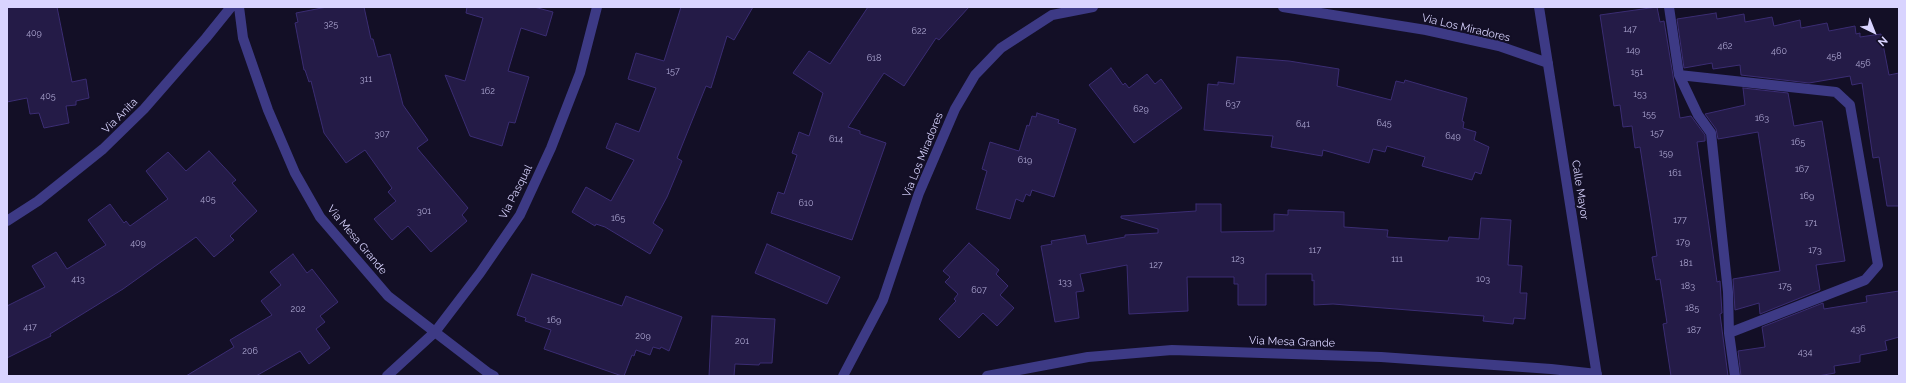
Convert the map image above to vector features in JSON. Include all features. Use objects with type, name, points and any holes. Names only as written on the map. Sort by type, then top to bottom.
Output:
[{"type":"street","name":"Via Anita","points":[[7,221],[38,201],[103,149],[144,109],[231,7]]},
{"type":"street","name":"Via Mesa Grande","points":[[239,7],[243,38],[268,110],[295,173],[320,217],[388,296],[494,376]]},
{"type":"street","name":"Via Pasqual","points":[[388,376],[435,332],[480,273],[520,215],[551,148],[580,73],[597,7]]},
{"type":"street","name":"Via Los Miradores","points":[[843,376],[883,300],[919,193],[955,109],[975,74],[1002,48],[1052,14],[1093,7]]},
{"type":"street","name":"Via Los Miradores","points":[[1283,7],[1426,30],[1499,46],[1548,63]]},
{"type":"street","name":"Calle Mayor","points":[[1539,7],[1597,375]]},
{"type":"street","points":[[1669,7],[1678,75],[1698,115],[1710,133],[1728,292],[1730,333],[1735,376]]},
{"type":"street","points":[[1678,75],[1836,92],[1850,105],[1878,265],[1865,280],[1730,333]]},
{"type":"street","name":"Via Mesa Grande","points":[[987,376],[1088,357],[1172,350],[1381,357],[1551,369],[1597,375]]},
{"type":"building","points":[[7,7],[57,7],[72,82],[86,79],[89,98],[76,101],[76,105],[66,106],[69,123],[44,128],[39,113],[30,114],[27,98],[7,102]]},
{"type":"building","points":[[327,7],[364,7],[371,39],[373,39],[378,57],[390,54],[403,105],[428,140],[417,148],[468,208],[462,215],[467,221],[431,252],[408,226],[392,240],[374,219],[396,201],[388,192],[392,188],[365,150],[346,163],[324,133],[311,81],[309,82],[304,70],[295,23],[298,22],[296,13]]},
{"type":"building","points":[[467,7],[534,7],[553,12],[546,36],[521,28],[508,71],[529,77],[515,123],[509,122],[502,146],[470,136],[445,75],[465,81],[483,18],[466,13]]},
{"type":"building","points":[[681,7],[753,7],[734,40],[727,36],[711,88],[706,86],[677,158],[682,161],[667,197],[653,223],[663,230],[650,254],[605,227],[596,224],[595,226],[572,212],[586,187],[611,201],[634,160],[606,148],[616,123],[639,132],[656,88],[628,79],[636,53],[664,61]]},
{"type":"building","points":[[868,7],[969,7],[939,40],[936,38],[904,86],[884,73],[848,127],[860,131],[860,134],[886,143],[852,240],[771,213],[778,192],[784,194],[797,155],[792,153],[799,132],[809,136],[823,93],[793,73],[809,51],[830,64]]},
{"type":"building","points":[[1657,7],[1660,22],[1664,21],[1680,118],[1691,116],[1705,135],[1705,141],[1697,142],[1717,282],[1720,281],[1722,313],[1720,314],[1728,376],[1671,376],[1663,324],[1667,323],[1660,279],[1656,280],[1652,257],[1657,256],[1640,147],[1635,148],[1632,126],[1623,127],[1620,105],[1614,106],[1600,15]]},
{"type":"building","points":[[1716,13],[1717,19],[1744,14],[1745,22],[1772,17],[1774,26],[1800,20],[1801,28],[1827,23],[1829,31],[1855,26],[1856,34],[1860,33],[1860,37],[1881,34],[1889,75],[1899,73],[1899,206],[1887,206],[1879,157],[1873,158],[1862,83],[1852,85],[1850,76],[1809,83],[1741,75],[1740,65],[1713,69],[1712,63],[1684,68],[1677,19]]},
{"type":"building","points":[[1237,57],[1289,61],[1339,69],[1337,86],[1391,100],[1396,81],[1404,83],[1405,80],[1467,98],[1462,121],[1464,122],[1463,128],[1476,132],[1474,140],[1489,147],[1481,174],[1475,172],[1472,180],[1422,166],[1425,157],[1387,146],[1385,152],[1373,149],[1369,163],[1323,150],[1322,156],[1271,147],[1273,136],[1204,130],[1208,84],[1218,85],[1218,82],[1234,84]]},
{"type":"building","points":[[1111,68],[1123,85],[1125,83],[1129,88],[1147,74],[1155,84],[1161,79],[1182,108],[1134,143],[1089,85]]},
{"type":"building","points":[[1743,88],[1788,93],[1794,126],[1822,121],[1845,261],[1816,265],[1820,290],[1760,314],[1759,303],[1735,310],[1733,279],[1780,271],[1758,132],[1718,139],[1716,129],[1705,114],[1745,105]]},
{"type":"building","points":[[1037,113],[1059,120],[1058,123],[1076,129],[1054,197],[1032,190],[1030,196],[1026,194],[1023,202],[1016,199],[1010,219],[976,209],[987,171],[982,169],[990,142],[1019,151],[1027,125],[1029,126],[1032,116],[1036,117]]},
{"type":"building","points":[[209,151],[236,180],[232,183],[257,211],[230,236],[234,240],[214,257],[196,237],[123,289],[50,334],[51,336],[7,358],[7,306],[45,287],[32,266],[56,252],[67,269],[106,245],[88,220],[110,204],[124,223],[126,221],[130,226],[168,199],[146,171],[168,152],[186,171]]},
{"type":"building","points":[[1196,204],[1221,204],[1221,232],[1274,231],[1274,214],[1288,215],[1288,210],[1344,212],[1344,227],[1388,230],[1387,237],[1448,241],[1449,237],[1479,239],[1481,218],[1511,220],[1508,265],[1522,266],[1520,293],[1527,293],[1525,319],[1514,318],[1513,324],[1483,321],[1484,316],[1333,304],[1314,305],[1314,280],[1312,281],[1312,274],[1266,274],[1266,305],[1238,305],[1238,284],[1234,284],[1234,277],[1187,277],[1188,311],[1129,314],[1127,265],[1080,274],[1084,291],[1076,292],[1079,318],[1055,322],[1041,246],[1052,244],[1051,241],[1085,235],[1087,244],[1125,237],[1125,235],[1158,233],[1158,229],[1121,218],[1121,216],[1196,211]]},
{"type":"building","points":[[969,243],[999,270],[996,274],[1008,286],[1000,295],[1014,308],[997,326],[983,313],[959,338],[939,319],[956,301],[954,299],[958,294],[945,282],[950,277],[943,271]]},
{"type":"building","points":[[767,244],[840,277],[827,304],[755,273]]},
{"type":"building","points":[[293,254],[307,273],[312,269],[338,302],[320,316],[325,322],[316,329],[330,348],[309,364],[300,351],[256,376],[186,376],[234,347],[230,340],[272,315],[261,301],[281,285],[270,272]]},
{"type":"building","points":[[532,274],[622,306],[626,296],[682,317],[669,351],[661,347],[660,349],[653,347],[650,355],[636,350],[634,356],[632,355],[624,376],[622,376],[544,349],[551,330],[525,321],[526,318],[517,315]]},
{"type":"building","points":[[1899,291],[1899,337],[1885,341],[1887,350],[1860,355],[1860,362],[1834,366],[1835,373],[1818,376],[1741,376],[1738,351],[1765,347],[1762,327],[1823,303],[1824,309],[1867,302],[1866,296]]},
{"type":"building","points":[[712,316],[775,319],[772,363],[760,363],[759,365],[735,364],[734,376],[709,376]]}]
